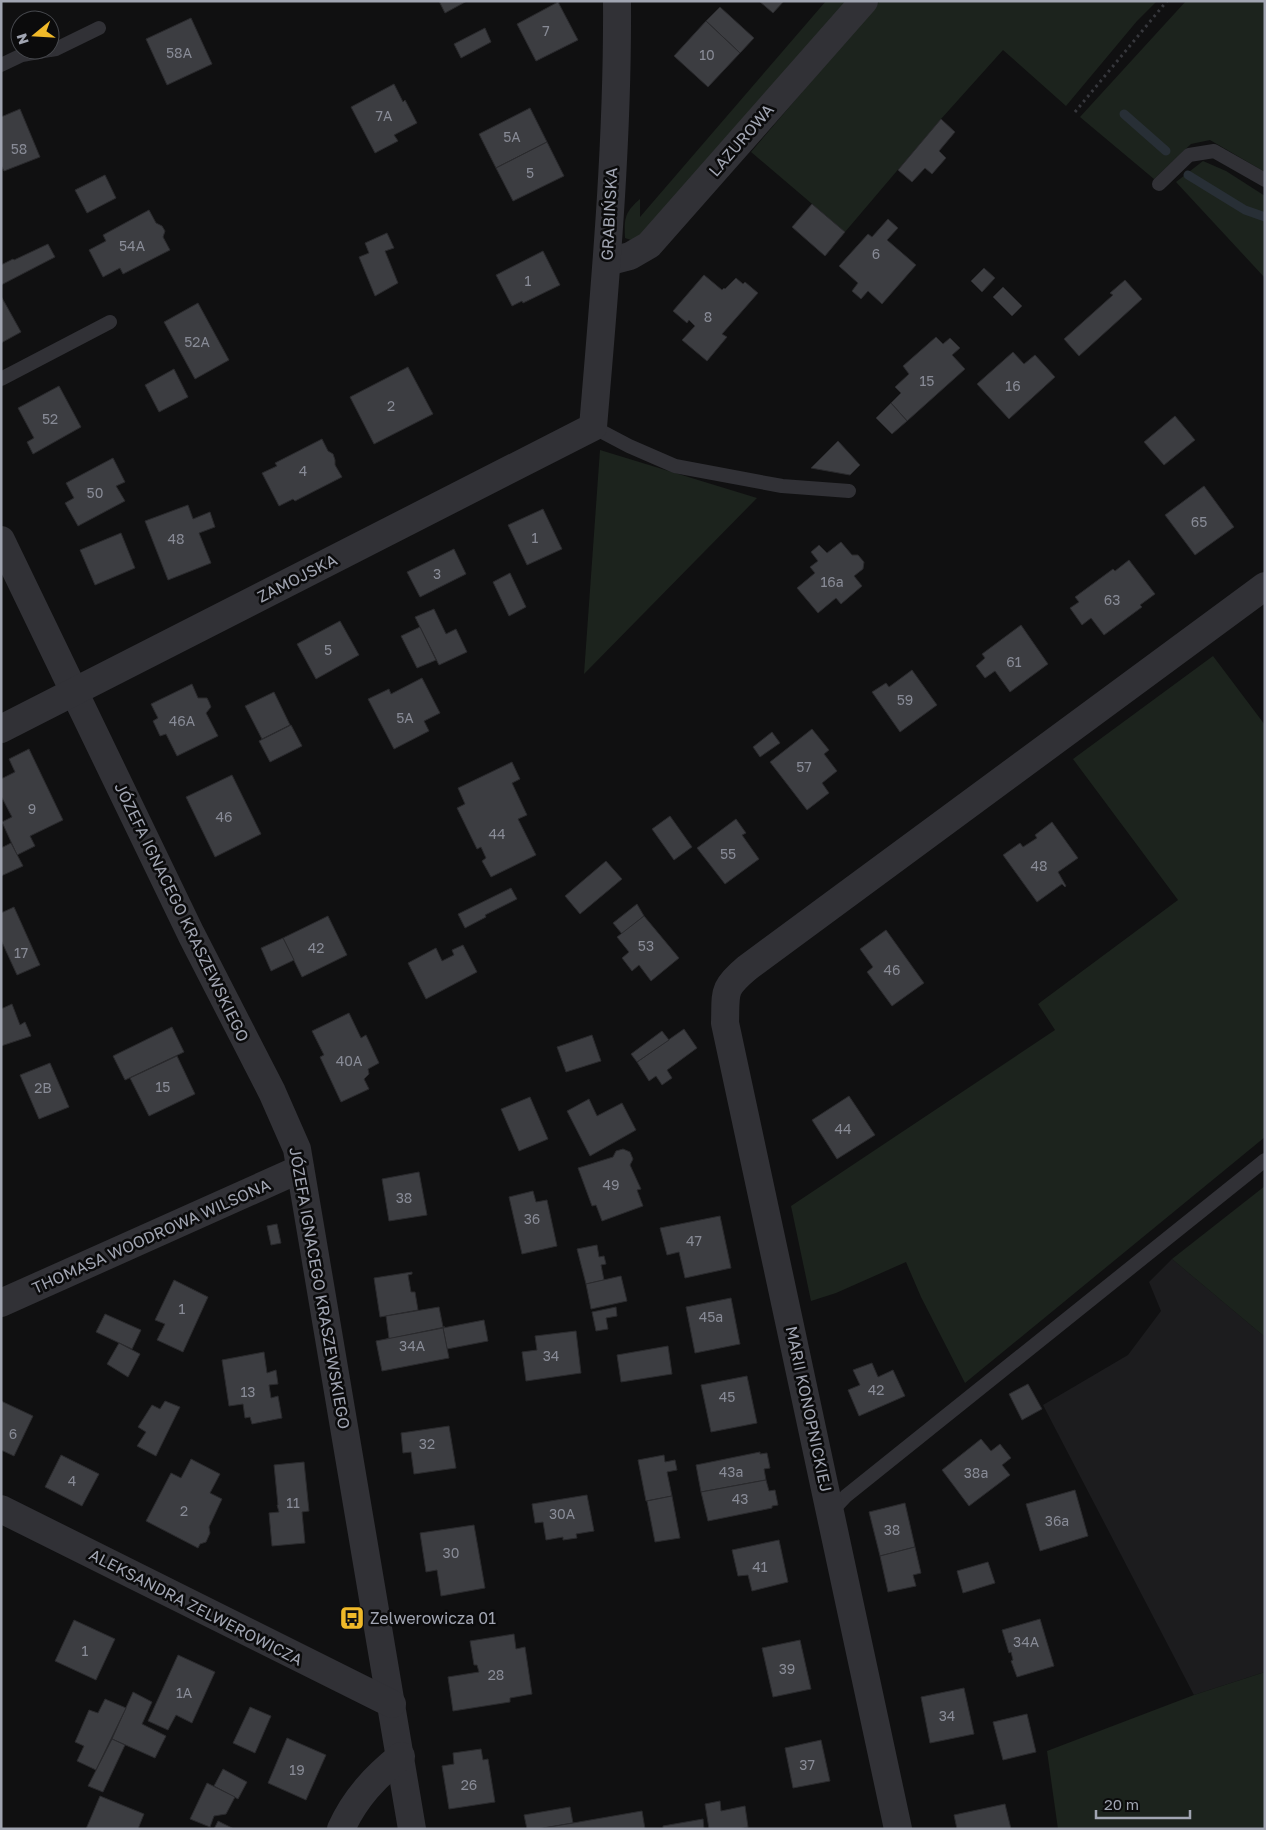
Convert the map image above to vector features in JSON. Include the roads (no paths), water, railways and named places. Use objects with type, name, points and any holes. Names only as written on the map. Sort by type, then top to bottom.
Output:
[{"type":"street","name":"GRABIŃSKA","points":[[593,427],[607,262],[618,48],[617,1]]},
{"type":"street","name":"LAZUROWA","points":[[607,262],[630,256],[649,245],[864,1]]},
{"type":"street","name":"ZAMOJSKA","points":[[1,729],[593,427]]},
{"type":"street","name":"JÓZEFA IGNACEGO KRASZEWSKIEGO","points":[[1,540],[191,934],[272,1092],[297,1149],[412,1829]]},
{"type":"street","name":"MARII KONOPNICKIEJ","points":[[898,1829],[725,1023],[726,990],[733,980],[747,968],[1265,586]]},
{"type":"street","name":"THOMASA WOODROWA WILSONA","points":[[1,1303],[300,1169]]},
{"type":"street","name":"ALEKSANDRA ZELWEROWICZA","points":[[1,1510],[392,1704]]},
{"type":"street","points":[[341,1829],[349,1811],[366,1788],[383,1770],[401,1756]]},
{"type":"lane","points":[[60,47],[99,28]]},
{"type":"lane","points":[[1159,184],[1189,155],[1214,151],[1265,180]]},
{"type":"lane","points":[[1,379],[110,322]]},
{"type":"lane","points":[[593,427],[629,446],[675,466],[782,486],[849,491]]},
{"type":"lane","points":[[831,1512],[846,1496],[1265,1160]]},
{"type":"waterway","points":[[1124,114],[1166,151]]},
{"type":"waterway","points":[[1188,175],[1245,210],[1265,217]]},
{"type":"place","name":"Zelwerowicza 01","points":[[352,1618]]}]
